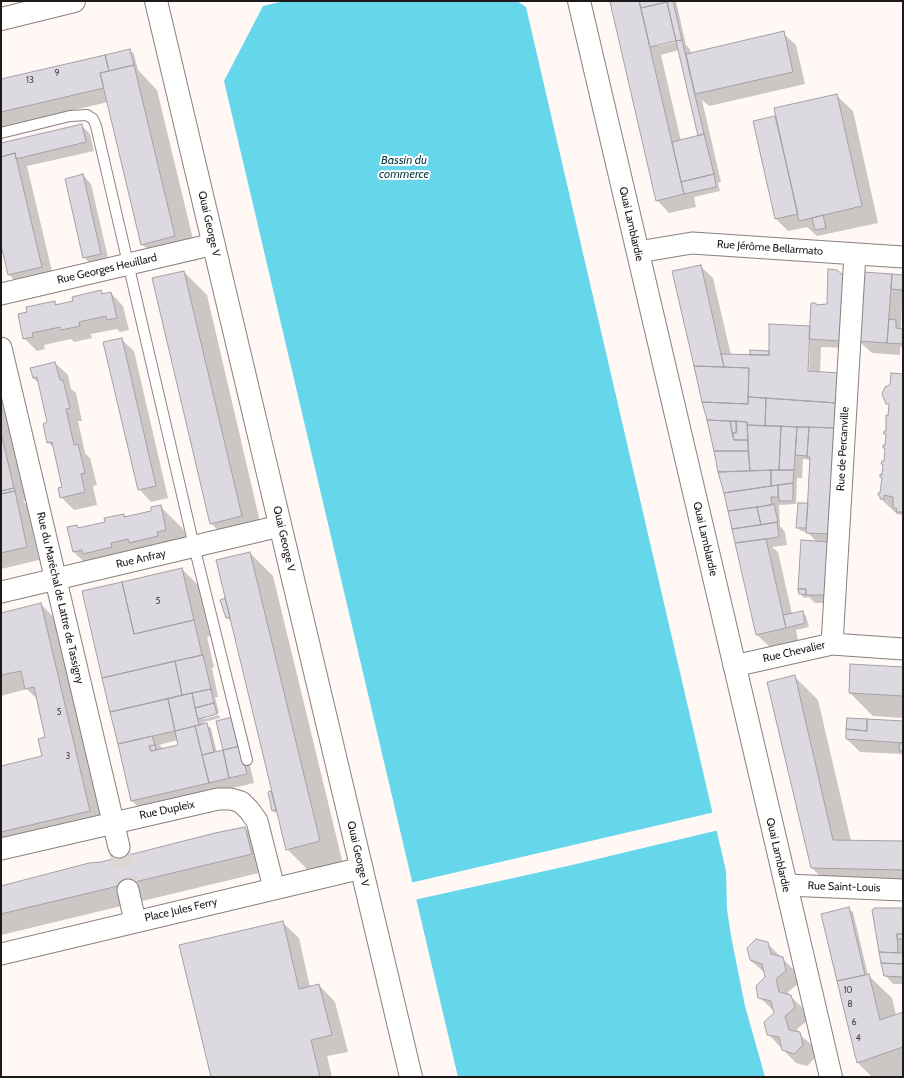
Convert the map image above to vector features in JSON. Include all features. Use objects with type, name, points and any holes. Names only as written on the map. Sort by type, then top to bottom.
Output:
[{"type":"main road","points":[[1,19],[74,1]]},
{"type":"main road","name":"Quai George V","points":[[156,1],[411,1077]]},
{"type":"main road","name":"Quai Lamblardie","points":[[580,1],[734,666],[832,1077]]},
{"type":"street","name":"Rue Jérôme Bellarmato","points":[[638,252],[692,243],[903,257]]},
{"type":"street","name":"Rue Georges Heuillard","points":[[1,294],[214,244]]},
{"type":"street","name":"Rue de Percanville","points":[[832,644],[855,254]]},
{"type":"street","name":"Rue du Maréchal de Lattre de Tassigny","points":[[1,348],[119,847]]},
{"type":"street","name":"Rue Anfray","points":[[1,592],[280,526]]},
{"type":"street","name":"Rue Chevalier","points":[[734,666],[832,644],[903,649]]},
{"type":"street","name":"Rue Dupleix","points":[[1,849],[112,822],[218,799],[240,802],[249,810],[257,821],[274,888]]},
{"type":"street","name":"Place Jules Ferry","points":[[1,954],[362,868]]},
{"type":"street","name":"Rue Saint-Louis","points":[[786,885],[903,890]]},
{"type":"street","points":[[128,890],[135,921]]},
{"type":"lane","points":[[1,133],[70,116],[88,115],[93,119],[96,126],[194,546],[247,760]]},
{"type":"water","name":"Bassin du commerce","points":[[284,1],[517,1],[526,7],[726,871],[727,909],[731,936],[745,1006],[765,1077],[458,1077],[224,81],[263,6]]},
{"type":"pier","points":[[715,812],[719,830],[572,865],[414,900],[410,883]]},
{"type":"building","points":[[639,1],[684,194],[656,201],[610,2]]},
{"type":"building","points":[[639,1],[671,1],[641,8]]},
{"type":"building","points":[[673,1],[682,40],[676,41],[667,2]]},
{"type":"building","points":[[667,2],[676,41],[650,47],[641,8]]},
{"type":"building","points":[[784,31],[793,72],[695,94],[686,54]]},
{"type":"building","points":[[682,40],[704,134],[698,136],[676,41]]},
{"type":"building","points":[[130,49],[134,65],[109,71],[105,55]]},
{"type":"building","points":[[105,55],[109,71],[100,73],[104,88],[1,112],[1,79]]},
{"type":"building","points":[[134,65],[175,236],[141,245],[100,73]]},
{"type":"building","points":[[837,94],[862,206],[799,221],[774,108]]},
{"type":"building","points":[[775,116],[798,214],[775,219],[753,121]]},
{"type":"building","points":[[82,124],[86,142],[16,159],[15,153],[1,157],[1,143]]},
{"type":"building","points":[[704,134],[714,174],[681,182],[672,142]]},
{"type":"building","points":[[15,153],[42,267],[8,275],[1,245],[1,157]]},
{"type":"building","points":[[83,174],[101,254],[83,258],[65,179]]},
{"type":"building","points":[[714,174],[716,187],[684,194],[681,182]]},
{"type":"building","points":[[823,215],[826,228],[815,230],[812,218]]},
{"type":"building","points":[[701,265],[724,367],[694,366],[672,271]]},
{"type":"building","points":[[828,269],[837,270],[844,276],[841,341],[809,339],[811,303],[816,303],[816,305],[827,304]]},
{"type":"building","points":[[184,271],[242,516],[210,524],[152,278]]},
{"type":"building","points":[[863,272],[892,274],[887,343],[858,341]]},
{"type":"building","points":[[892,274],[903,275],[903,290],[891,289]]},
{"type":"building","points":[[101,290],[102,294],[111,292],[117,318],[107,320],[106,316],[79,322],[80,326],[61,330],[60,327],[32,333],[33,337],[23,339],[18,314],[27,312],[26,307],[55,301],[55,305],[73,301],[72,297]]},
{"type":"building","points":[[889,319],[896,320],[896,328],[903,329],[903,344],[887,343]]},
{"type":"building","points":[[769,324],[810,326],[808,371],[839,373],[837,403],[748,397],[749,368],[724,367],[721,354],[769,355]]},
{"type":"building","points":[[122,338],[156,486],[138,490],[103,342]]},
{"type":"building","points":[[750,350],[769,351],[769,355],[750,355]]},
{"type":"building","points":[[55,362],[60,380],[63,380],[70,408],[66,409],[74,445],[78,444],[85,473],[81,474],[85,492],[60,498],[58,488],[62,487],[52,442],[47,443],[43,424],[47,422],[37,377],[33,378],[30,368]]},
{"type":"building","points":[[694,366],[749,368],[748,404],[702,402]]},
{"type":"building","points":[[891,373],[903,374],[903,512],[896,512],[897,509],[893,507],[893,497],[884,495],[884,499],[880,499],[880,496],[878,495],[879,492],[880,493],[882,477],[880,477],[880,474],[882,475],[883,464],[881,464],[882,461],[884,461],[885,448],[883,448],[883,445],[885,445],[886,434],[884,434],[884,431],[886,431],[886,415],[888,416],[889,404],[886,404],[882,394],[885,387],[890,385]]},
{"type":"building","points":[[748,397],[766,398],[765,426],[747,425],[747,422],[707,420],[702,402],[748,404]]},
{"type":"building","points":[[766,398],[837,403],[836,428],[765,426]]},
{"type":"building","points":[[707,420],[730,421],[734,440],[748,440],[748,451],[714,451]]},
{"type":"building","points":[[730,421],[736,421],[736,433],[732,433]]},
{"type":"building","points":[[736,421],[747,422],[748,440],[734,440],[732,433],[736,433],[737,430]]},
{"type":"building","points":[[747,425],[781,426],[779,470],[750,471]]},
{"type":"building","points":[[781,426],[797,427],[794,470],[779,470]]},
{"type":"building","points":[[797,427],[809,427],[807,456],[795,455]]},
{"type":"building","points":[[809,427],[836,428],[829,534],[806,533],[810,457],[807,457]]},
{"type":"building","points":[[1,433],[14,488],[1,491]]},
{"type":"building","points":[[714,451],[748,451],[750,471],[718,472]]},
{"type":"building","points":[[771,470],[794,470],[793,483],[771,486]]},
{"type":"building","points":[[771,470],[771,486],[724,493],[718,472]]},
{"type":"building","points":[[793,483],[793,501],[779,501],[778,485]]},
{"type":"building","points":[[778,485],[778,497],[771,497],[772,505],[728,511],[724,493]]},
{"type":"building","points":[[14,488],[15,491],[1,494],[1,491]]},
{"type":"building","points":[[15,491],[27,547],[1,553],[1,494]]},
{"type":"building","points":[[798,503],[808,503],[806,528],[796,528]]},
{"type":"building","points":[[774,504],[778,522],[761,525],[757,507]]},
{"type":"building","points":[[161,505],[166,530],[157,532],[158,536],[129,543],[128,539],[111,543],[112,547],[83,554],[82,550],[73,552],[67,527],[77,525],[78,528],[105,522],[104,518],[124,514],[124,517],[151,511],[151,507]]},
{"type":"building","points":[[757,507],[761,525],[732,529],[728,511]]},
{"type":"building","points":[[777,522],[779,537],[735,543],[732,529]]},
{"type":"building","points":[[766,539],[786,628],[756,635],[735,543]]},
{"type":"building","points":[[801,540],[829,542],[826,595],[806,595],[806,589],[798,589]]},
{"type":"building","points":[[250,552],[320,841],[286,850],[216,560]]},
{"type":"building","points":[[182,568],[194,620],[134,634],[122,582]]},
{"type":"building","points":[[122,582],[134,634],[194,620],[202,655],[102,678],[82,591]]},
{"type":"building","points":[[798,589],[806,589],[806,595],[799,594]]},
{"type":"building","points":[[225,598],[230,617],[226,618],[220,600]]},
{"type":"building","points":[[41,603],[90,811],[1,832],[1,766],[42,756],[38,739],[45,737],[34,687],[25,689],[21,671],[1,675],[1,613]]},
{"type":"building","points":[[803,611],[805,623],[786,628],[783,615]]},
{"type":"building","points":[[203,655],[211,689],[182,695],[175,661]]},
{"type":"building","points":[[175,661],[182,695],[110,712],[102,678]]},
{"type":"building","points":[[850,664],[903,667],[903,696],[849,693]]},
{"type":"building","points":[[795,675],[833,840],[903,841],[903,870],[811,868],[767,682]]},
{"type":"building","points":[[211,689],[214,703],[195,708],[192,693]]},
{"type":"building","points":[[192,693],[199,725],[175,731],[168,699]]},
{"type":"building","points":[[168,699],[175,731],[118,744],[110,712]]},
{"type":"building","points":[[214,703],[217,714],[198,719],[195,708]]},
{"type":"building","points":[[233,717],[240,746],[223,750],[216,721]]},
{"type":"building","points":[[847,718],[867,719],[867,731],[846,729]]},
{"type":"building","points":[[867,719],[903,721],[903,743],[846,739],[846,729],[867,731]]},
{"type":"building","points":[[207,723],[214,752],[202,755],[195,726]]},
{"type":"building","points":[[195,726],[209,783],[131,801],[118,744],[152,736],[155,745],[149,746],[151,751],[178,745],[175,731]]},
{"type":"building","points":[[900,743],[903,743],[903,751],[899,751]]},
{"type":"building","points":[[155,745],[156,750],[151,751],[149,746]]},
{"type":"building","points":[[240,746],[247,774],[229,778],[223,750]]},
{"type":"building","points":[[223,750],[229,778],[209,783],[202,755]]},
{"type":"building","points":[[271,791],[276,810],[272,811],[268,792]]},
{"type":"building","points":[[245,827],[252,854],[1,914],[1,886],[89,863],[101,862],[215,833]]},
{"type":"building","points":[[849,907],[865,975],[837,981],[821,914]]},
{"type":"building","points":[[875,908],[902,908],[903,934],[897,934],[898,953],[879,952],[872,910]]},
{"type":"building","points":[[283,921],[299,989],[319,984],[332,1035],[311,1040],[320,1077],[211,1077],[179,945]]},
{"type":"building","points":[[897,934],[903,934],[903,939],[897,939]]},
{"type":"building","points":[[756,939],[768,942],[771,954],[783,957],[786,971],[776,979],[779,992],[791,995],[795,1008],[785,1016],[789,1030],[800,1032],[803,1045],[794,1054],[782,1050],[779,1037],[767,1035],[764,1022],[774,1013],[771,1001],[758,998],[756,986],[765,977],[762,964],[750,960],[747,948]]},
{"type":"building","points":[[879,952],[903,953],[903,964],[881,963]]},
{"type":"building","points":[[881,963],[903,964],[903,977],[884,976]]},
{"type":"building","points":[[869,974],[880,1020],[903,1012],[903,1047],[857,1063],[837,981]]},
{"type":"tunnel","points":[[119,847],[128,890]]}]
